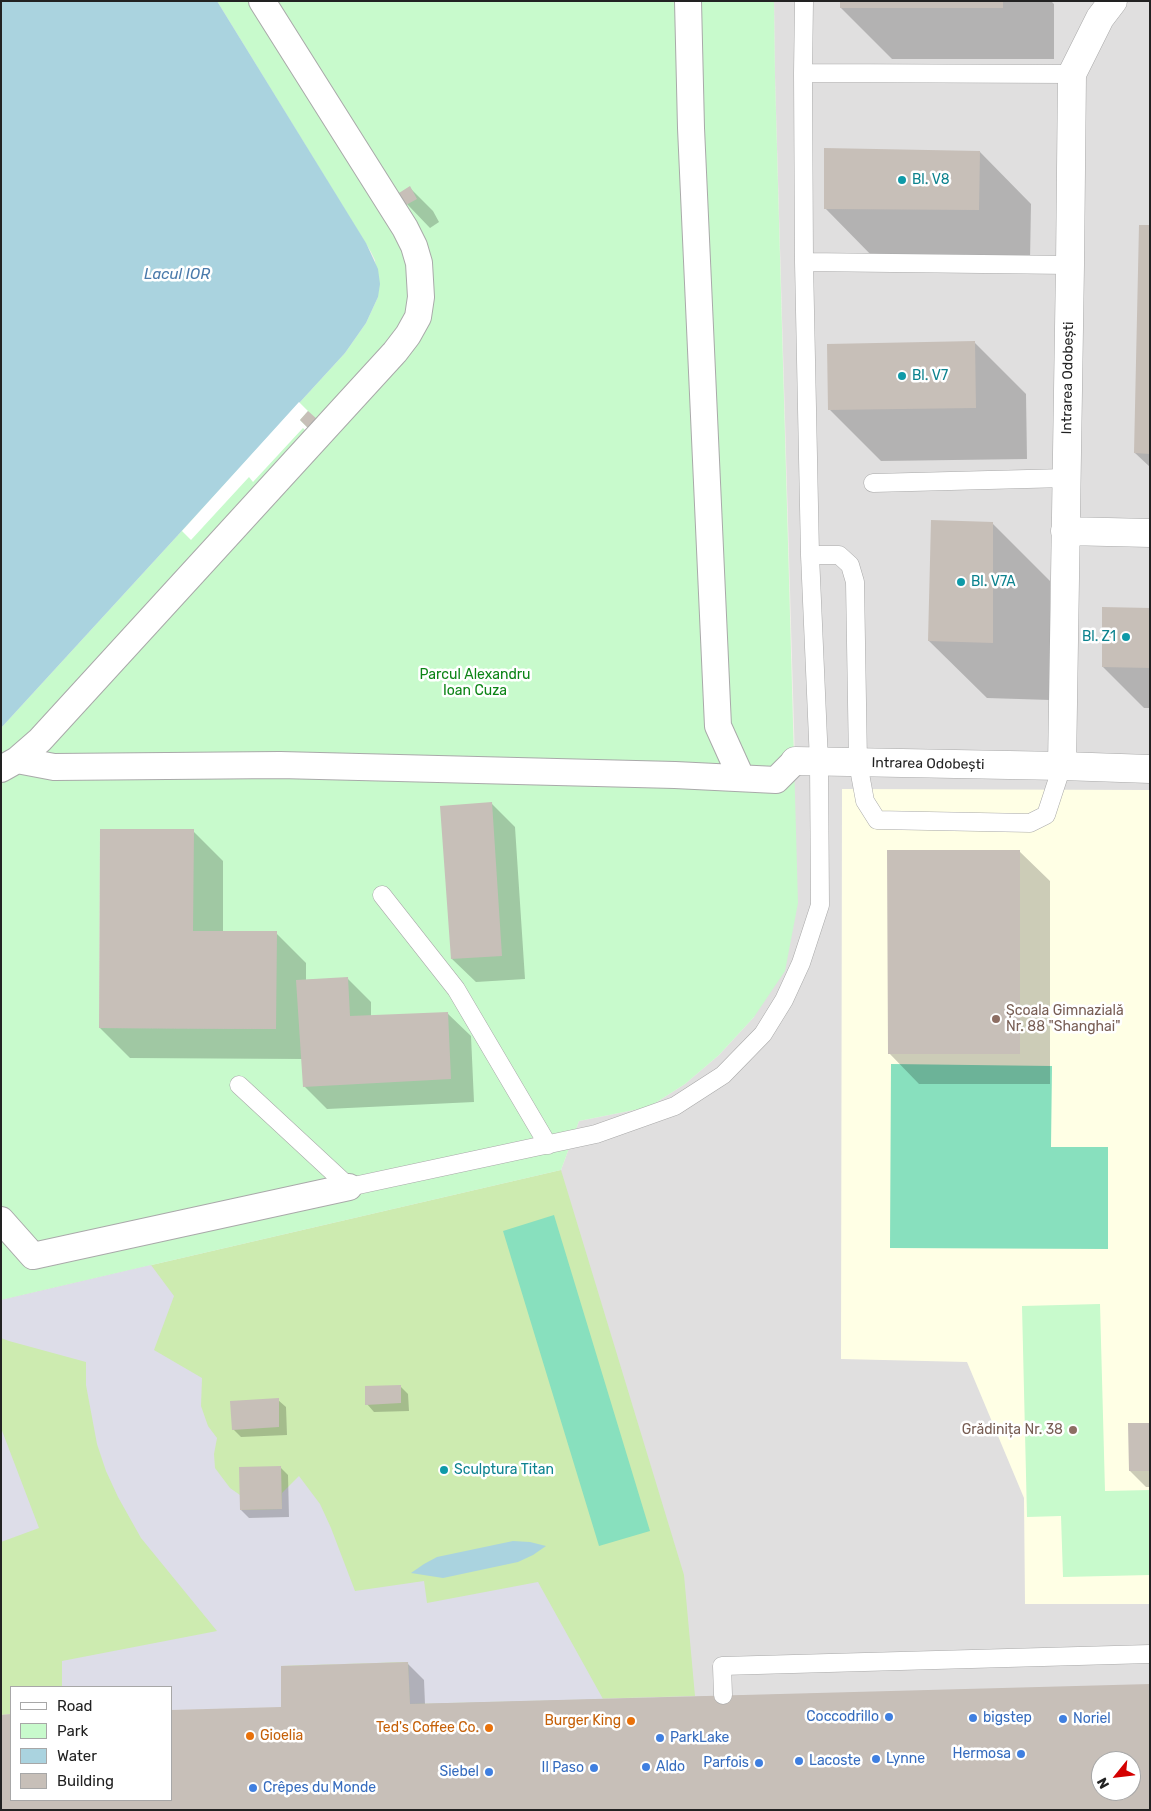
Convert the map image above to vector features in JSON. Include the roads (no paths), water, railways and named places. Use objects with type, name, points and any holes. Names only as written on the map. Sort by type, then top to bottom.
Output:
[{"type":"street","points":[[9,764],[40,740],[395,352],[408,335],[418,317],[421,279],[419,262],[411,240],[262,1]]},
{"type":"street","points":[[688,1],[691,138],[718,726],[741,778]]},
{"type":"street","name":"Intrarea Odobești","points":[[1062,766],[1072,74],[1100,18],[1113,1]]},
{"type":"street","points":[[1065,531],[1150,532]]},
{"type":"street","points":[[9,764],[54,767],[280,765],[776,780],[807,762]]},
{"type":"street","name":"Intrarea Odobești","points":[[807,762],[1150,769]]},
{"type":"street","points":[[1,1220],[33,1256],[349,1187]]},
{"type":"lane","points":[[239,1085],[349,1187],[596,1134],[676,1106],[723,1075],[763,1034],[784,1000],[801,963],[820,905],[807,762],[810,555],[804,262],[804,1]]},
{"type":"lane","points":[[803,73],[1072,74]]},
{"type":"lane","points":[[804,262],[1070,264]]},
{"type":"lane","points":[[873,483],[1066,478]]},
{"type":"lane","points":[[810,555],[839,556],[850,566],[855,582],[858,763],[865,801],[877,820],[1030,823],[1046,815],[1062,766]]},
{"type":"lane","points":[[382,894],[456,990],[548,1145]]},
{"type":"lane","points":[[723,1695],[722,1666],[1150,1654]]},
{"type":"water","name":"Lacul IOR","points":[[1,1],[217,1],[366,243],[378,269],[380,284],[378,297],[366,323],[345,353],[1,728]]},
{"type":"water","points":[[513,1541],[530,1542],[546,1546],[518,1562],[443,1578],[411,1573],[437,1557]]},
{"type":"place","name":"Bl. V8","points":[[902,180]]},
{"type":"place","name":"Bl. V7","points":[[902,376]]},
{"type":"place","name":"Bl. V7A","points":[[961,582]]},
{"type":"place","name":"Bl. Z1","points":[[1126,637]]},
{"type":"place","name":"Școala Gimnazială Nr. 88 \"Shanghai\"","points":[[996,1019]]},
{"type":"place","name":"Grădinița Nr. 38","points":[[1073,1430]]},
{"type":"place","name":"Sculptura Titan","points":[[444,1470]]},
{"type":"place","name":"Coccodrillo","points":[[889,1717]]},
{"type":"place","name":"bigstep","points":[[973,1718]]},
{"type":"place","name":"Noriel","points":[[1063,1719]]},
{"type":"place","name":"Burger King","points":[[631,1721]]},
{"type":"place","name":"Ted's Coffee Co.","points":[[489,1728]]},
{"type":"place","name":"Gioelia","points":[[250,1736]]},
{"type":"place","name":"ParkLake","points":[[660,1738]]},
{"type":"place","name":"Hermosa","points":[[1021,1754]]},
{"type":"place","name":"Lynne","points":[[876,1759]]},
{"type":"place","name":"Lacoste","points":[[799,1761]]},
{"type":"place","name":"Parfois","points":[[759,1763]]},
{"type":"place","name":"Aldo","points":[[646,1767]]},
{"type":"place","name":"Il Paso","points":[[594,1768]]},
{"type":"place","name":"Siebel","points":[[489,1772]]},
{"type":"place","name":"Crêpes du Monde","points":[[253,1788]]},
{"type":"park label","name":"Parcul Alexandru Ioan Cuza","points":[[475,684]]}]
